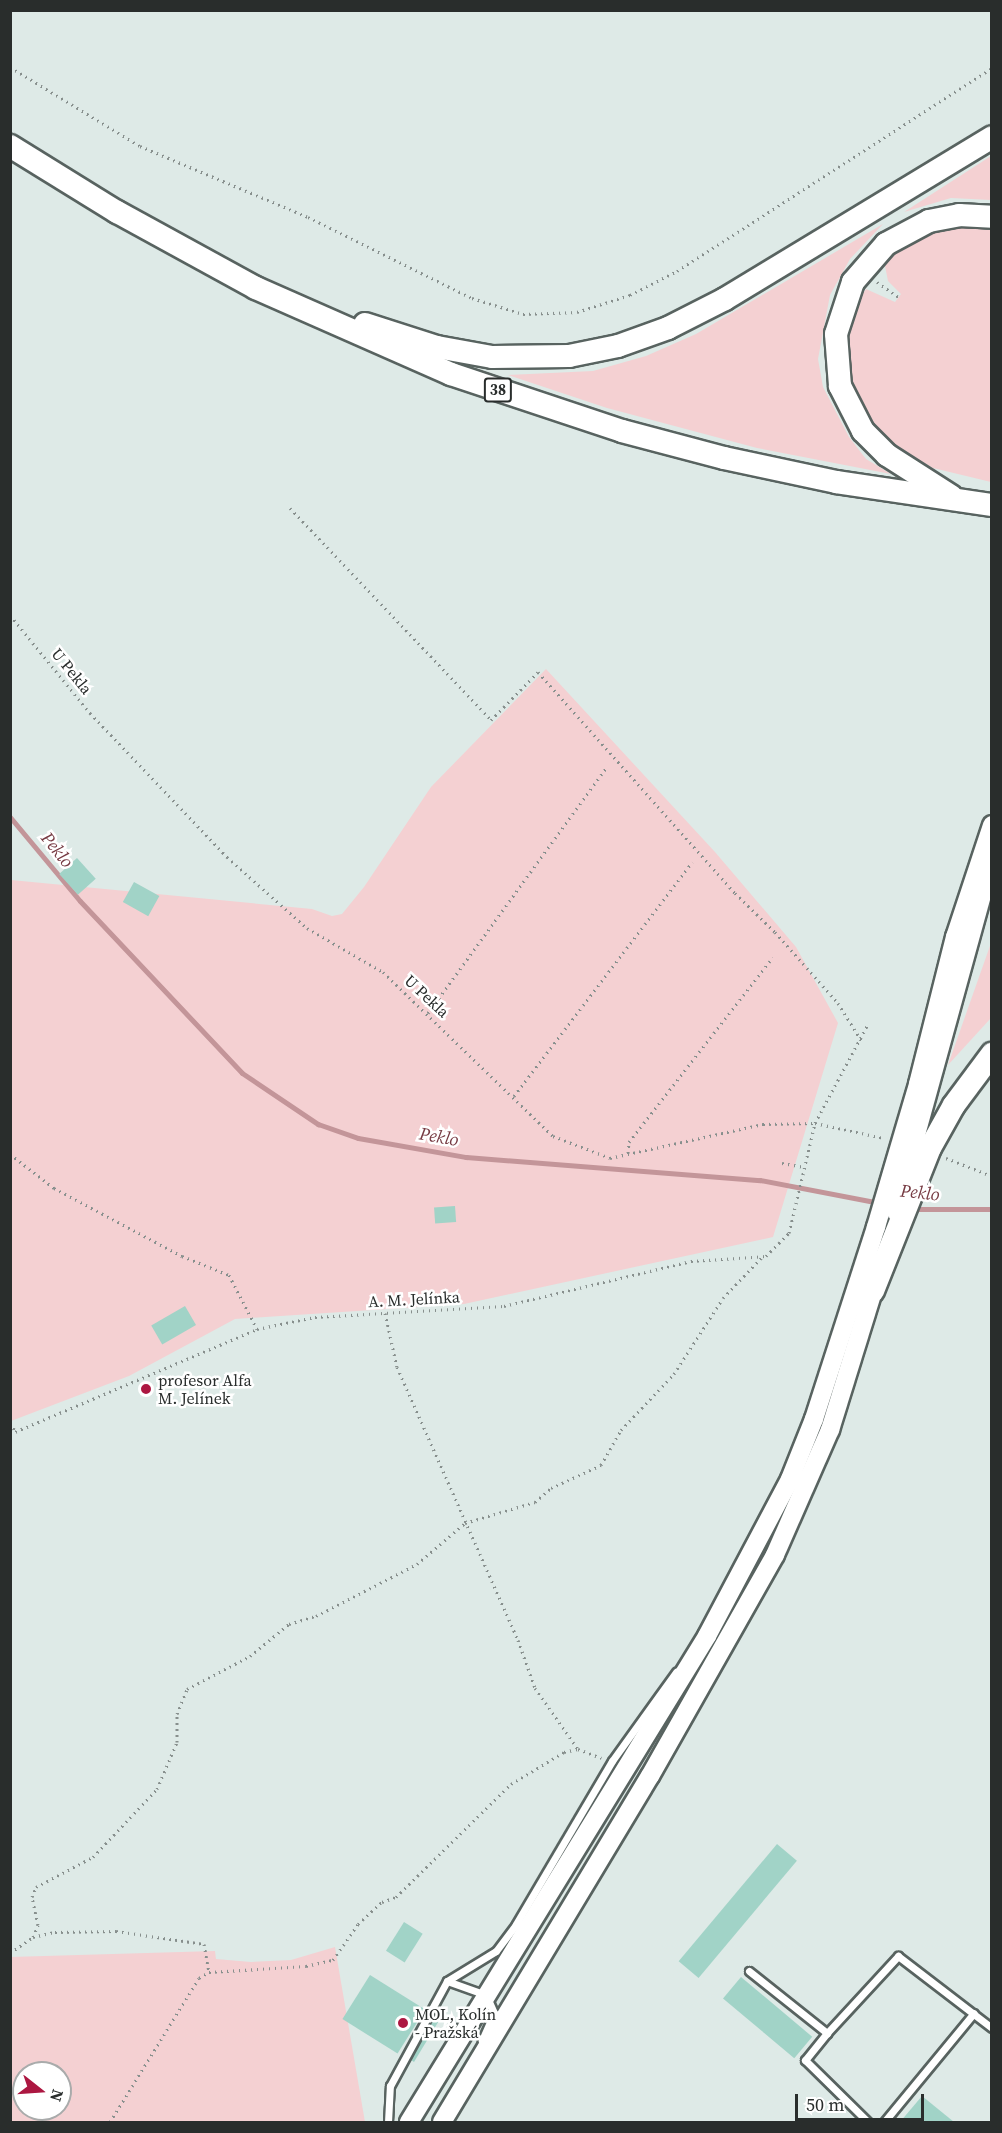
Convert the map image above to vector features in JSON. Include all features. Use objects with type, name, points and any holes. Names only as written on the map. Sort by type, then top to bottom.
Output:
[{"type":"main road","points":[[256,288],[410,339],[464,352],[521,358],[594,352],[640,339],[696,315],[992,137]]},
{"type":"main road","name":"38","points":[[10,146],[117,212],[256,288],[451,374],[622,431],[762,466],[992,505]]},
{"type":"main road","points":[[957,500],[874,444],[847,403],[837,372],[836,334],[845,297],[860,271],[886,244],[915,227],[958,215],[992,217]]},
{"type":"main road","points":[[873,1291],[886,1230],[907,1169],[930,1148],[954,1105],[992,1054]]},
{"type":"street","points":[[907,1169],[901,1142],[955,937],[992,825]]},
{"type":"street","points":[[907,1169],[992,860]]},
{"type":"street","points":[[409,2122],[707,1636],[790,1479],[886,1230]]},
{"type":"street","points":[[447,2119],[650,1776],[775,1555],[830,1430],[873,1291]]},
{"type":"lane","points":[[388,2122],[390,2086],[447,1981],[496,1952],[516,1924],[612,1761],[662,1688],[707,1636]]},
{"type":"lane","points":[[868,2122],[805,2060],[898,1956],[992,2028]]},
{"type":"lane","points":[[749,1971],[827,2033]]},
{"type":"lane","points":[[447,1981],[486,1995],[494,2013],[447,2119]]},
{"type":"lane","points":[[884,2122],[974,2013]]},
{"type":"path","points":[[10,67],[140,146],[309,217],[472,298],[523,314],[577,312],[630,295],[677,271],[992,68]]},
{"type":"path","points":[[860,271],[901,299]]},
{"type":"path","points":[[290,508],[491,720],[538,672],[735,893],[838,1002],[862,1041]]},
{"type":"path","name":"U Pekla","points":[[10,615],[90,713],[227,857],[307,928],[383,972],[428,1012],[553,1136],[610,1158],[764,1124],[814,1123],[901,1142]]},
{"type":"path","points":[[428,1012],[607,767]]},
{"type":"path","points":[[513,1096],[692,862]]},
{"type":"path","points":[[628,1153],[629,1142],[773,957]]},
{"type":"path","points":[[33,1937],[38,1925],[32,1897],[36,1887],[93,1857],[157,1790],[177,1742],[177,1714],[187,1689],[250,1656],[289,1623],[316,1617],[417,1564],[465,1523],[535,1502],[551,1488],[600,1465],[621,1430],[674,1374],[723,1298],[762,1257],[777,1249],[789,1233],[814,1123],[862,1041],[867,1026]]},
{"type":"path","points":[[930,1148],[992,1176]]},
{"type":"path","points":[[10,1154],[54,1188],[182,1256],[229,1275],[256,1329]]},
{"type":"path","points":[[782,1163],[805,1167]]},
{"type":"path","name":"A. M. Jelínka","points":[[10,1434],[256,1329],[315,1317],[504,1306],[691,1261],[762,1257]]},
{"type":"path","points":[[384,1313],[397,1367],[518,1640],[535,1688],[578,1749]]},
{"type":"path","points":[[10,1423],[16,1432]]},
{"type":"path","points":[[110,2122],[199,1978],[209,1972],[306,1966],[338,1957],[358,1924],[382,1902],[396,1897],[511,1784],[564,1752],[578,1749],[612,1761]]},
{"type":"path","points":[[10,1953],[33,1937],[55,1932],[116,1930],[204,1944],[209,1972]]},
{"type":"shaded area","points":[[991,156],[991,200],[951,198],[904,212]]},
{"type":"shaded area","points":[[883,224],[850,259],[830,295],[818,359],[823,387],[849,437],[866,459],[891,474],[757,448],[607,408],[508,375],[593,371],[646,356],[696,334]]},
{"type":"shaded area","points":[[957,225],[991,227],[991,482],[933,468],[892,445],[867,415],[852,382],[847,346],[855,305],[866,289],[895,302],[901,294],[888,281],[884,261],[917,237]]},
{"type":"shaded area","points":[[546,669],[715,852],[796,947],[838,1023],[773,1237],[464,1304],[235,1319],[129,1376],[11,1421],[11,880],[312,909],[332,916],[342,914],[364,887],[431,787]]},
{"type":"shaded area","points":[[991,943],[991,1018],[948,1065]]},
{"type":"shaded area","points":[[335,1947],[365,2122],[11,2122],[10,1957],[215,1951],[216,1959],[251,1962],[291,1960]]},
{"type":"building","points":[[77,858],[96,879],[78,895],[59,874]]},
{"type":"building","points":[[134,882],[159,896],[148,916],[123,902]]},
{"type":"building","points":[[455,1206],[456,1222],[435,1223],[434,1207]]},
{"type":"building","points":[[185,1306],[196,1325],[162,1345],[151,1326]]},
{"type":"building","points":[[777,1844],[797,1861],[699,1978],[679,1961]]},
{"type":"building","points":[[404,1922],[423,1934],[405,1962],[386,1951]]},
{"type":"building","points":[[370,1975],[425,2009],[398,2054],[342,2019]]},
{"type":"building","points":[[741,1977],[812,2037],[794,2058],[723,1998]]},
{"type":"building","points":[[435,2016],[440,2019],[414,2062],[411,2060]]},
{"type":"building","points":[[922,2096],[954,2122],[900,2122]]},
{"type":"waterway","name":"Peklo","points":[[10,817],[80,901],[242,1073],[318,1124],[358,1138],[466,1157],[760,1180],[880,1203]]},
{"type":"waterway","name":"Peklo","points":[[913,1209],[992,1209]]},
{"type":"place","name":"profesor Alfa M. Jelínek","points":[[146,1389]]},
{"type":"place","name":"MOL, Kolín - Pražská","points":[[403,2023]]}]
